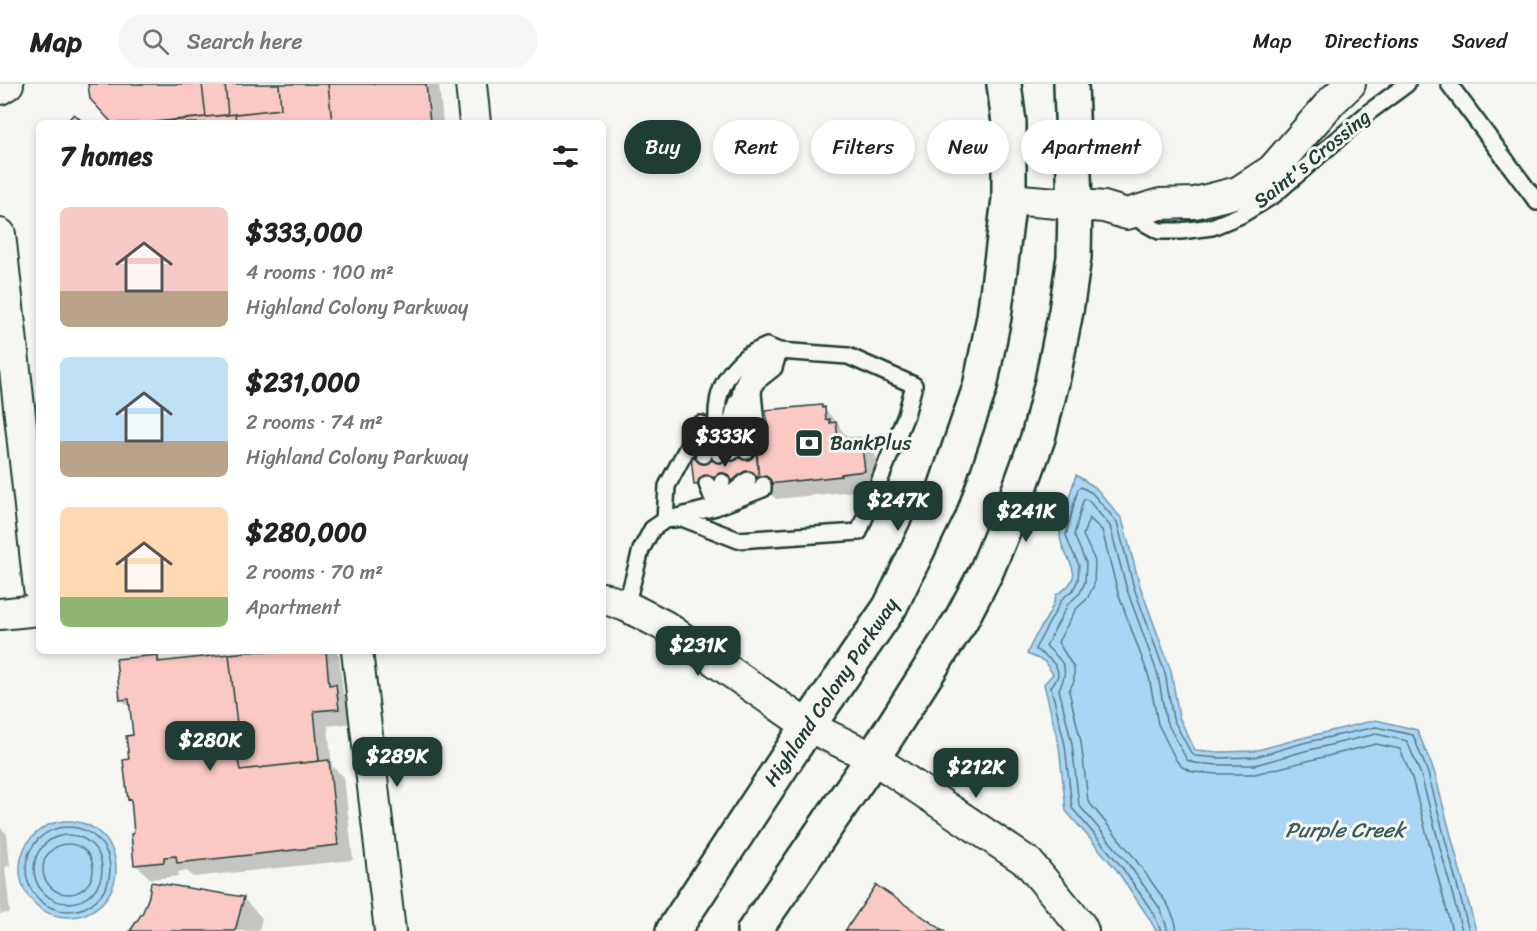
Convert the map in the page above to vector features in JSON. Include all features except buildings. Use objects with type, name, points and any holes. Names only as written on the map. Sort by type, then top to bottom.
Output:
[{"type":"street","points":[[0,89],[8,84]]},
{"type":"street","points":[[471,84],[475,120]]},
{"type":"street","name":"Highland Colony Parkway","points":[[672,931],[808,726],[890,608],[939,506],[980,387],[994,317],[1009,199],[1009,123],[1004,84]]},
{"type":"street","points":[[754,931],[873,758],[961,620],[986,572],[1018,493],[1038,438],[1062,331],[1074,257],[1075,205],[1071,84]]},
{"type":"street","name":"Saint's Crossing","points":[[1127,214],[1160,204],[1195,203],[1238,192],[1272,170],[1332,101],[1350,84]]},
{"type":"street","points":[[1009,199],[1104,207],[1127,214]]},
{"type":"street","points":[[0,234],[36,561]]},
{"type":"street","points":[[615,602],[665,626],[808,726],[873,758],[1029,863],[1082,926],[1083,931]]},
{"type":"street","points":[[0,614],[36,610]]},
{"type":"street","points":[[357,654],[390,931]]},
{"type":"lane","name":"Saint's Crossing","points":[[1127,214],[1159,231],[1212,227],[1241,214],[1274,195],[1369,112],[1407,84]]},
{"type":"lane","points":[[1449,84],[1537,202]]},
{"type":"lane","points":[[767,346],[778,351],[848,357],[914,385],[906,415],[859,532],[738,540],[682,518],[665,520],[667,486],[725,380],[743,359],[767,346]]},
{"type":"lane","points":[[725,453],[742,382],[755,365],[778,351]]},
{"type":"lane","points":[[756,424],[753,393],[755,382],[774,368],[778,351]]},
{"type":"lane","points":[[717,398],[725,453]]},
{"type":"lane","points":[[700,424],[725,453]]},
{"type":"lane","points":[[716,507],[735,482]]},
{"type":"lane","points":[[716,507],[735,482]]},
{"type":"lane","points":[[615,602],[652,529],[665,520],[716,507],[763,489],[735,482]]},
{"type":"water","name":"Purple Creek","points":[[1076,475],[1096,488],[1122,519],[1140,586],[1171,671],[1179,717],[1195,750],[1254,751],[1376,720],[1417,730],[1434,771],[1476,931],[1156,931],[1116,869],[1066,811],[1059,746],[1044,684],[1053,674],[1044,661],[1027,654],[1051,610],[1056,595],[1067,587],[1074,573],[1061,544],[1060,535]]},
{"type":"water","points":[[68,821],[86,825],[102,835],[112,851],[116,869],[112,887],[102,903],[86,913],[68,917],[50,913],[34,903],[24,887],[20,869],[24,851],[34,835],[50,825]]},
{"type":"place","name":"BankPlus","points":[[809,443]]}]
